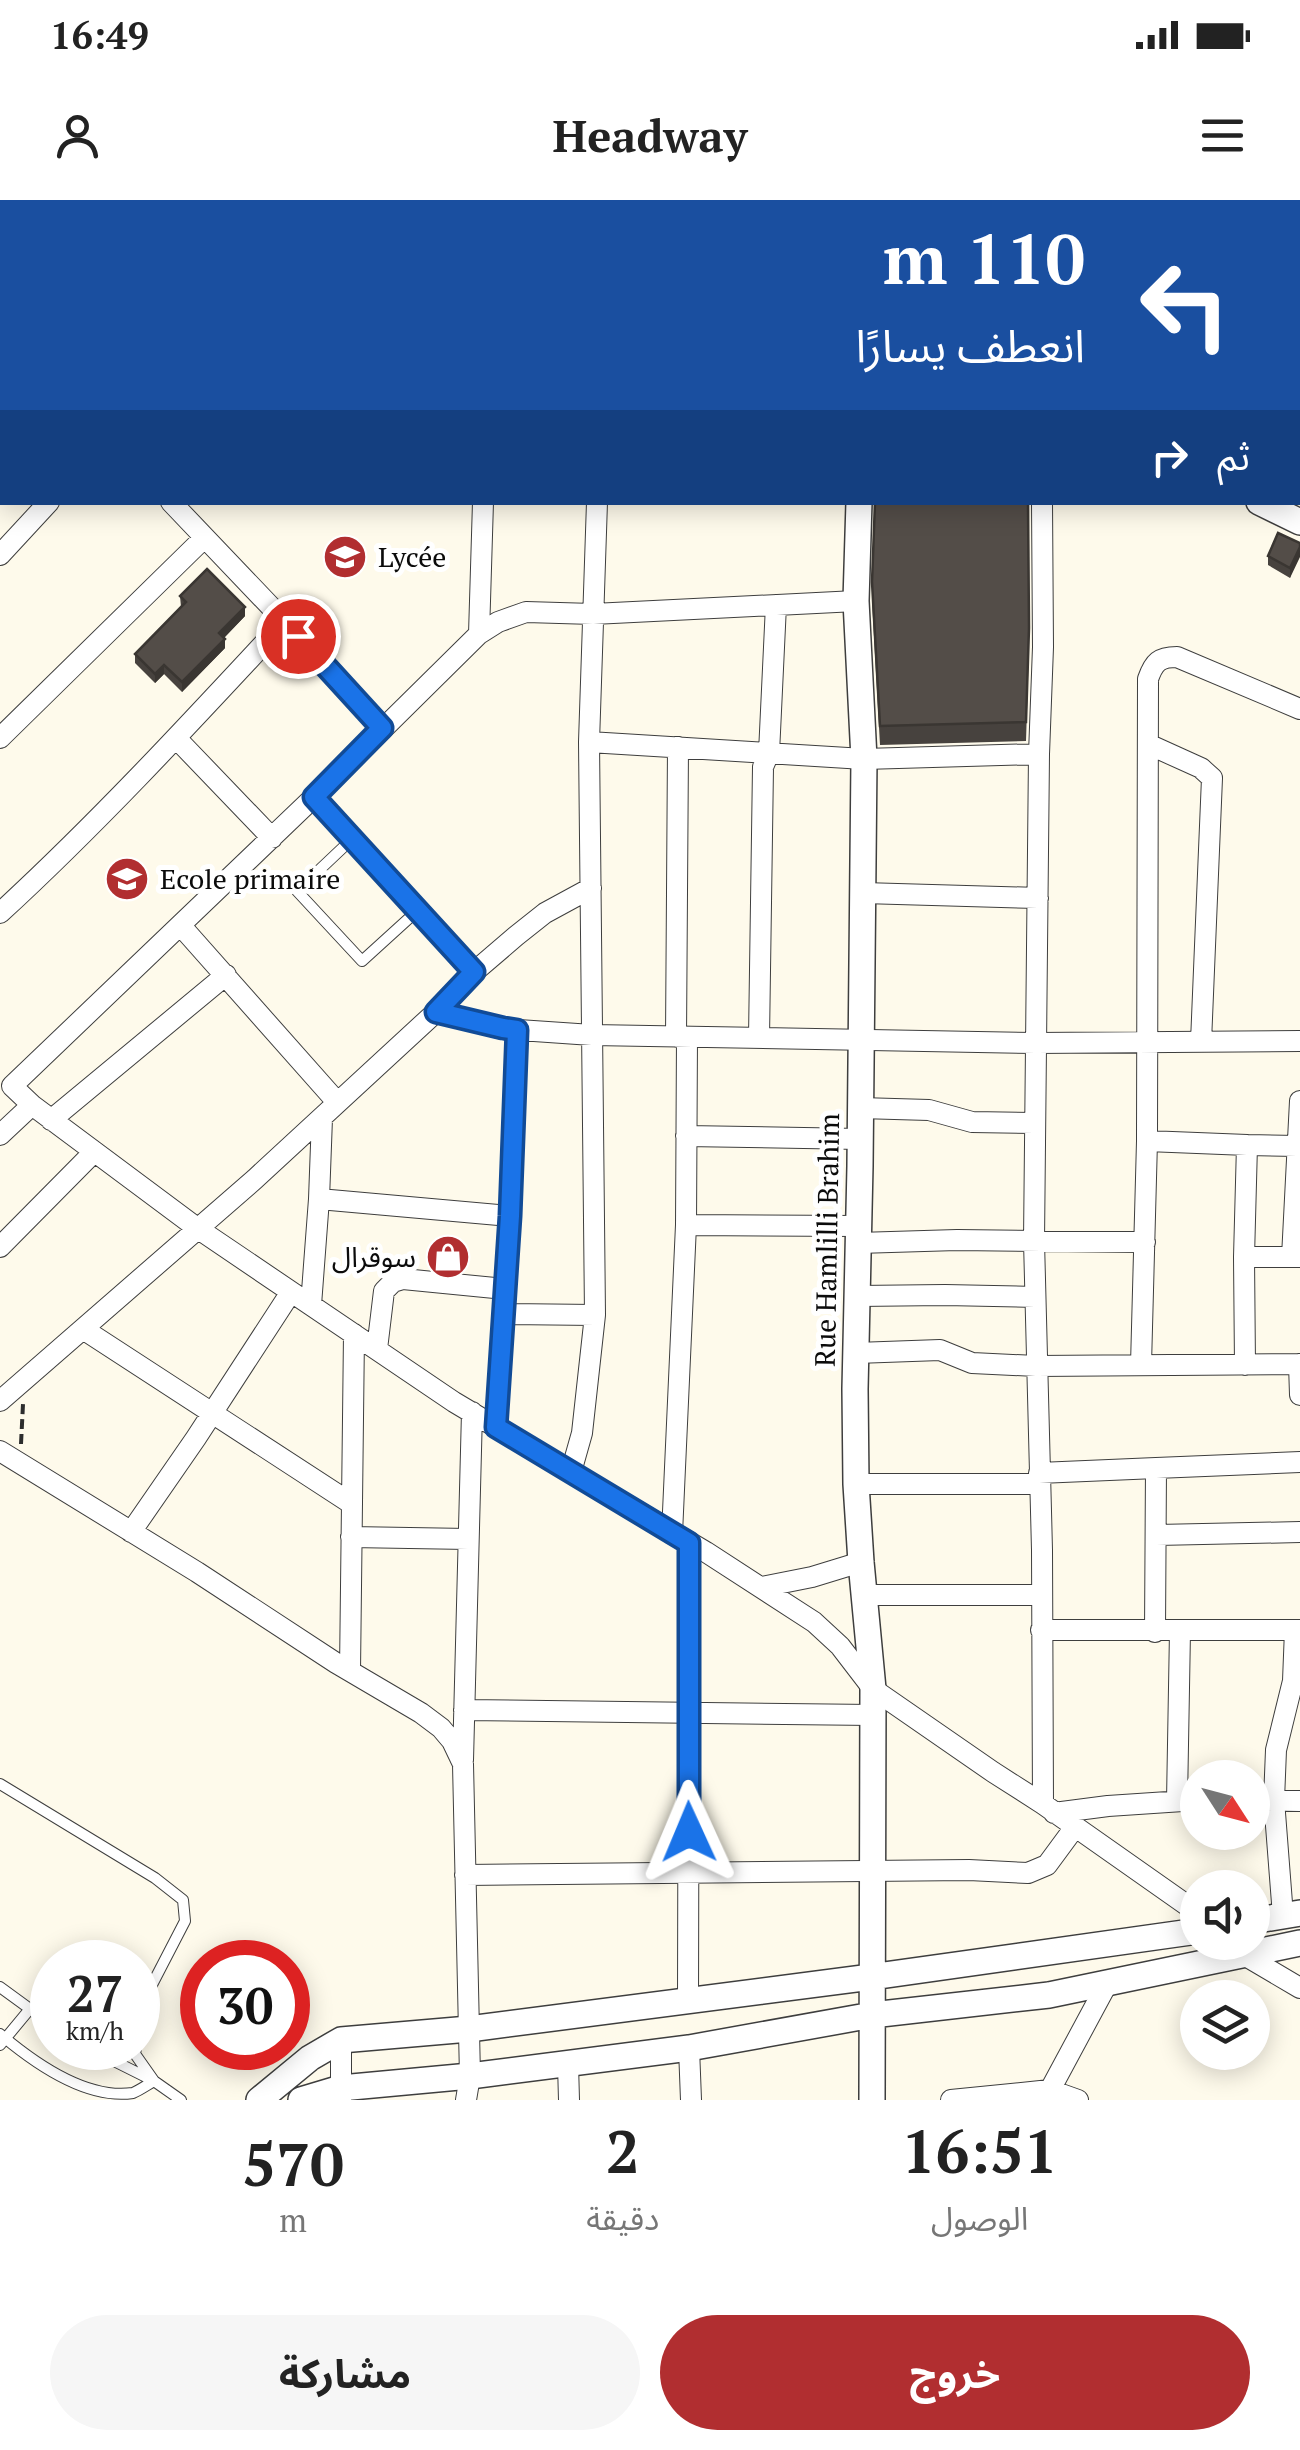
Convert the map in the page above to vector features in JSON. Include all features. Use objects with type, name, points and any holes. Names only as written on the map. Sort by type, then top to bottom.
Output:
[{"type":"street","points":[[0,556],[46,505]]},
{"type":"street","points":[[174,505],[382,728]]},
{"type":"street","points":[[479,634],[483,505]]},
{"type":"street","points":[[570,1472],[582,1433],[596,1316],[589,742],[597,505]]},
{"type":"street","name":"Rue Hamlilli Brahim","points":[[859,505],[856,601],[864,758],[856,1484],[873,1688],[872,2100]]},
{"type":"street","points":[[1042,505],[1034,1241],[1041,1630],[1049,1809]]},
{"type":"street","points":[[0,738],[204,538]]},
{"type":"street","points":[[856,601],[593,614],[526,612],[498,622],[479,634],[180,926],[6,1080],[32,1106],[94,1153],[291,1292],[472,1412],[814,1622],[840,1646],[873,1688],[1075,1827],[1180,1914]]},
{"type":"street","points":[[759,1038],[763,767],[769,753],[776,605]]},
{"type":"street","points":[[0,913],[176,738],[284,622]]},
{"type":"street","points":[[1142,1365],[1148,679],[1154,663],[1164,657],[1177,657],[1300,710]]},
{"type":"street","points":[[176,738],[272,838]]},
{"type":"street","points":[[589,742],[864,758],[1040,754]]},
{"type":"street","points":[[1148,744],[1202,768],[1212,778],[1201,1042]]},
{"type":"street","points":[[678,747],[686,1136],[680,1538],[688,1713],[688,2001]]},
{"type":"street","points":[[314,797],[474,972]]},
{"type":"street","points":[[0,1401],[322,1118],[474,972],[544,913],[591,888]]},
{"type":"street","points":[[862,893],[1038,898]]},
{"type":"street","points":[[180,926],[338,1102]]},
{"type":"street","points":[[51,1120],[226,976]]},
{"type":"street","points":[[436,1012],[503,1028],[592,1035],[1036,1043],[1300,1041]]},
{"type":"street","points":[[496,1427],[517,1030]]},
{"type":"street","points":[[1244,1257],[1296,1257],[1300,1101]]},
{"type":"street","points":[[0,1135],[32,1106]]},
{"type":"street","points":[[860,1108],[929,1110],[972,1122],[1034,1123]]},
{"type":"street","points":[[311,1305],[322,1118]]},
{"type":"street","points":[[686,1136],[860,1139]]},
{"type":"street","points":[[1146,1141],[1297,1146]]},
{"type":"street","points":[[1245,1364],[1248,1144]]},
{"type":"street","points":[[0,1247],[94,1153]]},
{"type":"street","points":[[320,1199],[510,1216]]},
{"type":"street","points":[[686,1225],[1034,1241],[1145,1242]]},
{"type":"street","points":[[377,1349],[384,1290],[393,1282],[403,1279],[505,1289]]},
{"type":"street","points":[[131,1532],[291,1292]]},
{"type":"street","points":[[857,1296],[1035,1297]]},
{"type":"street","points":[[503,1314],[596,1316]]},
{"type":"street","points":[[83,1329],[352,1504]]},
{"type":"street","points":[[350,1671],[354,1334]]},
{"type":"street","points":[[856,1353],[940,1350],[972,1363],[1036,1366],[1300,1364],[1300,1394]]},
{"type":"street","points":[[468,2088],[462,1764],[472,1412]]},
{"type":"street","points":[[0,1451],[421,1714],[441,1728],[458,1750],[462,1764]]},
{"type":"street","points":[[856,1484],[1039,1479],[1156,1468],[1300,1462]]},
{"type":"street","points":[[1155,1632],[1156,1468]]},
{"type":"street","points":[[1157,1536],[1300,1532]]},
{"type":"street","points":[[352,1538],[468,1539]]},
{"type":"street","points":[[762,1587],[860,1562]]},
{"type":"street","points":[[864,1595],[1042,1595]]},
{"type":"street","points":[[1041,1630],[1298,1630],[1293,1681],[1270,1773]]},
{"type":"street","points":[[1180,1632],[1185,1760]]},
{"type":"street","points":[[464,1710],[873,1715]]},
{"type":"street","points":[[1270,1800],[1300,1801]]},
{"type":"street","points":[[1049,1809],[1180,1801]]},
{"type":"street","points":[[465,1875],[1028,1872],[1046,1864],[1075,1827]]},
{"type":"street","points":[[1270,1829],[1291,1915]]},
{"type":"street","points":[[259,2100],[310,2058],[341,2040],[469,2029],[871,1977],[1180,1928]]},
{"type":"street","points":[[1270,1949],[1300,1943]]},
{"type":"street","points":[[1200,1960],[1201,1964]]},
{"type":"street","points":[[301,2100],[341,2094],[468,2088],[568,2064],[689,2048],[872,2016],[1050,1995],[1220,1960]]},
{"type":"street","points":[[1252,1960],[1300,1988]]},
{"type":"street","points":[[1050,2090],[1107,1984]]},
{"type":"street","points":[[341,2040],[341,2094]]},
{"type":"street","points":[[689,2048],[692,2100]]},
{"type":"street","points":[[568,2064],[569,2100]]},
{"type":"street","points":[[951,2100],[1050,2090],[1078,2100]]},
{"type":"lane","points":[[352,839],[296,890],[362,960],[417,910]]},
{"type":"lane","points":[[0,1784],[155,1878],[183,1900],[184,1921],[160,1968]]},
{"type":"lane","points":[[0,1987],[28,2010],[2,2039],[69,2087],[106,2096],[132,2094],[154,2081]]},
{"type":"lane","points":[[132,2070],[181,2100]]},
{"type":"lane","points":[[146,2070],[154,2081]]},
{"type":"path","points":[[20,1462],[24,1379]]},
{"type":"building","points":[[875,505],[1028,505],[1026,722],[880,726],[872,582]]},
{"type":"building","points":[[1278,533],[1300,543],[1290,568],[1268,556]]},
{"type":"building","points":[[207,569],[245,607],[219,633],[225,639],[182,682],[164,665],[155,674],[135,654],[186,602],[180,596]]},
{"type":"place","name":"Lycée","points":[[345,557]]},
{"type":"place","name":"Ecole primaire","points":[[127,879]]},
{"type":"place","name":"سوقرال","points":[[448,1257]]},
{"type":"route","points":[[298,636],[382,728],[314,797],[474,972],[436,1012],[517,1030],[496,1427],[689,1543],[689,1832]]}]
